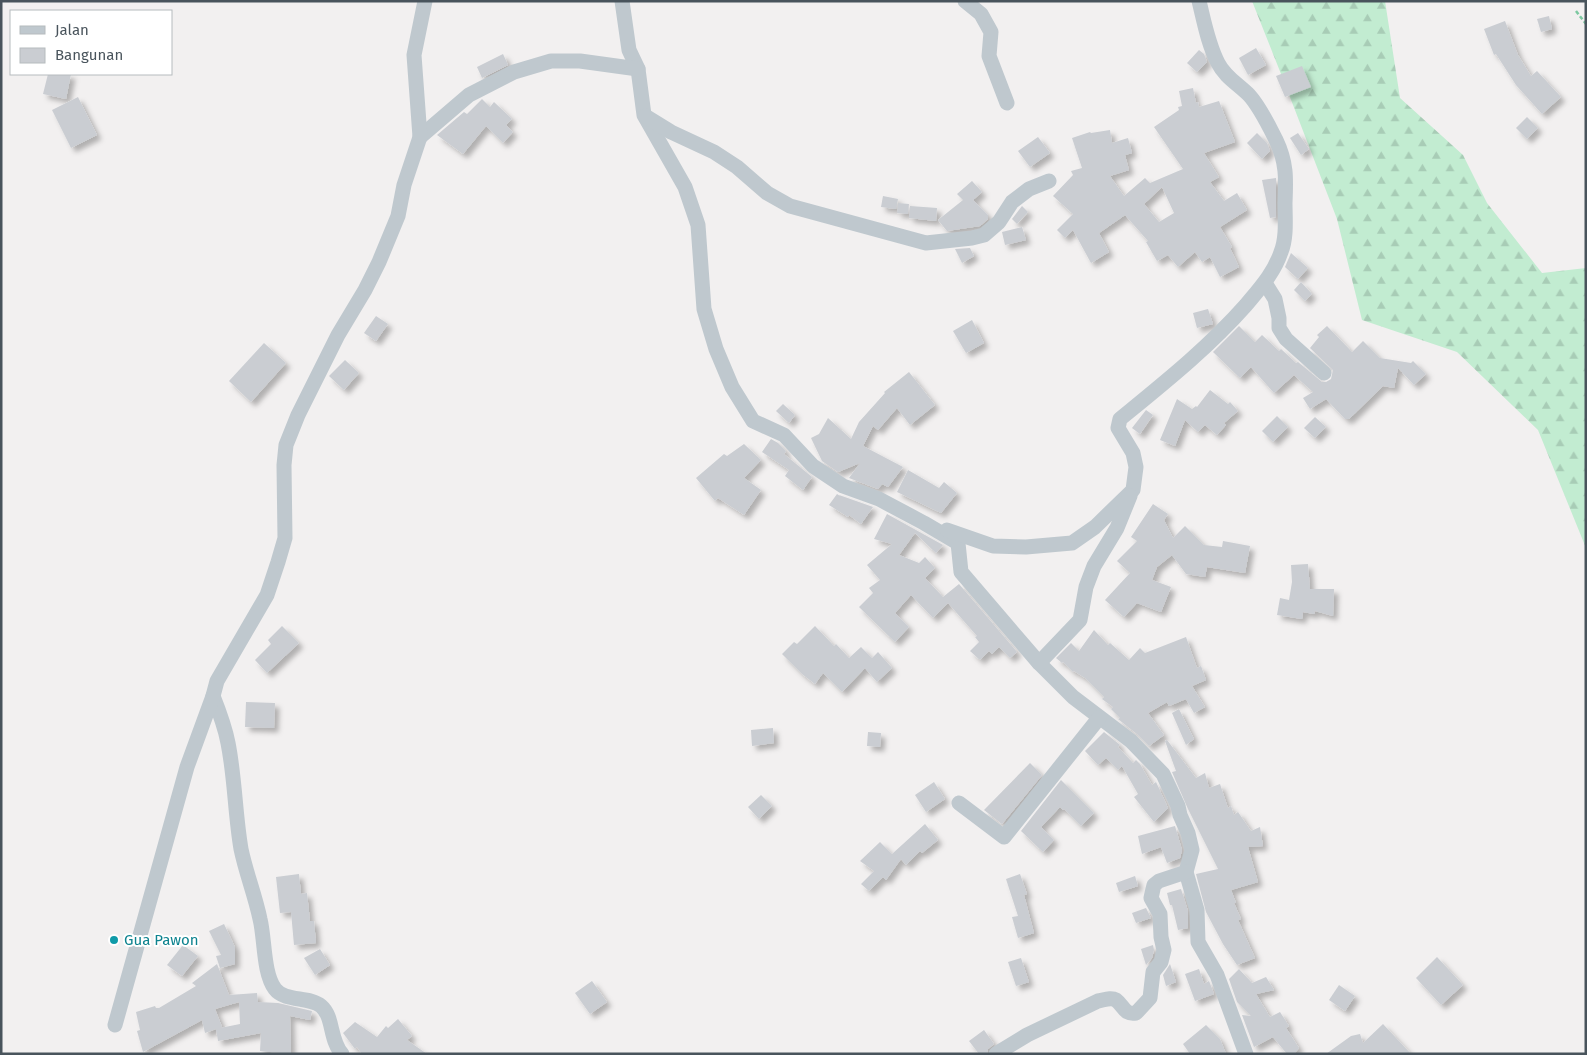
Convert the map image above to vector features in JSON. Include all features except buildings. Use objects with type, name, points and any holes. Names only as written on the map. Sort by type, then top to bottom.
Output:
[{"type":"street","points":[[115,1025],[187,768],[217,681],[267,595],[278,562],[285,538],[284,465],[286,445],[298,415],[338,335],[365,290],[390,238],[398,216],[404,185],[420,137],[414,55],[425,1]]},
{"type":"street","points":[[622,1],[630,50],[638,69],[644,115],[685,187],[698,224],[704,309],[716,349],[732,387],[753,421],[784,435],[813,466],[843,486],[879,499],[958,544],[961,572],[1038,663],[1073,697],[1131,742],[1163,774],[1178,806],[1192,850],[1186,872],[1197,910],[1198,942],[1217,975],[1246,1054]]},
{"type":"street","points":[[965,1],[981,14],[991,32],[989,56],[1007,103]]},
{"type":"street","points":[[1038,663],[1080,620],[1086,587],[1094,566],[1117,528],[1132,490],[1136,466],[1133,453],[1118,428],[1118,422],[1185,366],[1217,336],[1265,283],[1275,267],[1282,250],[1286,172],[1284,157],[1276,139],[1250,96],[1231,81],[1218,63],[1206,30],[1199,1]]},
{"type":"street","points":[[420,137],[469,95],[514,72],[551,61],[580,61],[638,69]]},
{"type":"street","points":[[644,115],[672,132],[714,152],[737,167],[767,193],[790,206],[926,243],[984,235],[999,222],[1012,202],[1029,188],[1049,180]]},
{"type":"street","points":[[1265,283],[1275,298],[1279,328],[1286,339],[1324,373]]},
{"type":"street","points":[[924,523],[993,546],[1026,547],[1072,543],[1095,527],[1132,490]]},
{"type":"street","points":[[213,696],[223,721],[228,743],[241,847],[261,920],[268,970],[280,994],[319,1004],[325,1010],[329,1018],[332,1034],[342,1054]]},
{"type":"street","points":[[959,803],[1004,837],[1099,718]]},
{"type":"street","points":[[996,1054],[1026,1035],[1098,1000],[1110,999],[1116,1001],[1130,1014],[1136,1013],[1150,998],[1153,972],[1160,962],[1164,950],[1161,937],[1160,914],[1151,898],[1152,889],[1158,881],[1186,872]]},
{"type":"path","points":[[1576,11],[1586,24]]},
{"type":"green space","points":[[1252,1],[1385,1],[1400,98],[1463,155],[1487,203],[1542,273],[1586,268],[1586,548],[1538,430],[1457,352],[1362,320],[1337,219]]},
{"type":"place","name":"Gua Pawon","points":[[114,940]]}]
